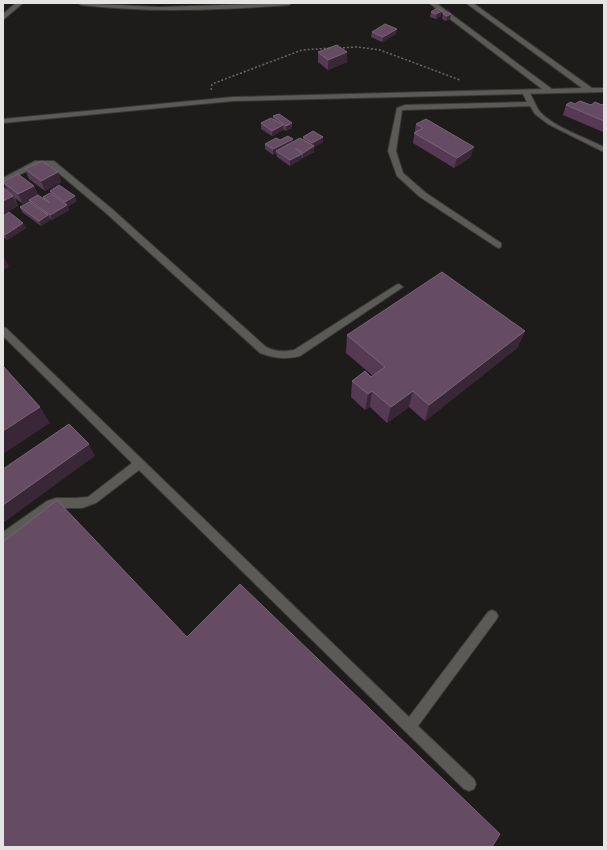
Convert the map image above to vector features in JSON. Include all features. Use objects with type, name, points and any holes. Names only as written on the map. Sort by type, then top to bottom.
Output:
[{"type":"street","points":[[3,18],[20,3]]},
{"type":"street","points":[[81,3],[156,9],[226,8],[290,3]]},
{"type":"street","points":[[432,3],[550,91]]},
{"type":"street","points":[[469,3],[590,90]]},
{"type":"street","points":[[3,121],[234,99],[604,90]]},
{"type":"lane","points":[[525,92],[537,112],[550,123],[604,150]]},
{"type":"lane","points":[[498,245],[423,195],[400,174],[392,151],[396,117],[399,109],[405,107],[532,104]]},
{"type":"lane","points":[[3,181],[38,163],[51,163],[109,211],[263,350],[275,356],[286,356],[297,353],[399,287]]},
{"type":"lane","points":[[3,330],[469,784]]},
{"type":"lane","points":[[3,538],[51,504],[58,502],[84,504],[92,500],[140,463]]},
{"type":"lane","points":[[410,726],[492,616]]},
{"type":"path","points":[[208,102],[212,84],[302,50],[356,47],[380,50],[453,76],[483,93]]},
{"type":"building","points":[[437,8],[442,11],[436,14],[431,12]]},
{"type":"building","points":[[447,12],[451,14],[447,16],[443,14]]},
{"type":"building","points":[[385,24],[397,29],[383,37],[372,32]]},
{"type":"building","points":[[337,45],[347,52],[328,60],[318,52]]},
{"type":"building","points":[[580,101],[591,105],[595,102],[602,105],[604,103],[604,121],[566,105],[570,102],[575,104]]},
{"type":"building","points":[[279,114],[292,123],[286,126],[273,116]]},
{"type":"building","points":[[271,118],[283,125],[272,131],[261,123]]},
{"type":"building","points":[[426,119],[474,147],[457,158],[414,133],[423,128],[416,124]]},
{"type":"building","points":[[313,131],[323,137],[312,143],[303,137]]},
{"type":"building","points":[[288,136],[293,139],[273,149],[265,144],[276,138],[280,140]]},
{"type":"building","points":[[300,138],[314,146],[303,153],[295,148],[302,154],[290,160],[276,151]]},
{"type":"building","points":[[42,161],[58,172],[41,181],[25,169]]},
{"type":"building","points":[[18,174],[34,186],[18,194],[3,182]]},
{"type":"building","points":[[59,185],[75,196],[65,202],[50,191]]},
{"type":"building","points":[[3,187],[13,196],[3,201]]},
{"type":"building","points":[[50,193],[67,205],[50,215],[29,200],[38,195],[50,203],[43,197]]},
{"type":"building","points":[[29,202],[48,215],[39,221],[20,207]]},
{"type":"building","points":[[9,212],[23,223],[5,235],[3,234],[3,216]]},
{"type":"building","points":[[442,272],[525,331],[429,405],[413,391],[391,407],[372,391],[368,394],[352,381],[365,371],[371,377],[385,367],[347,335]]},
{"type":"building","points":[[3,366],[40,407],[3,431]]},
{"type":"building","points":[[69,424],[89,444],[3,505],[3,469]]},
{"type":"building","points":[[57,500],[187,637],[240,584],[500,834],[492,847],[3,847],[3,542]]}]
